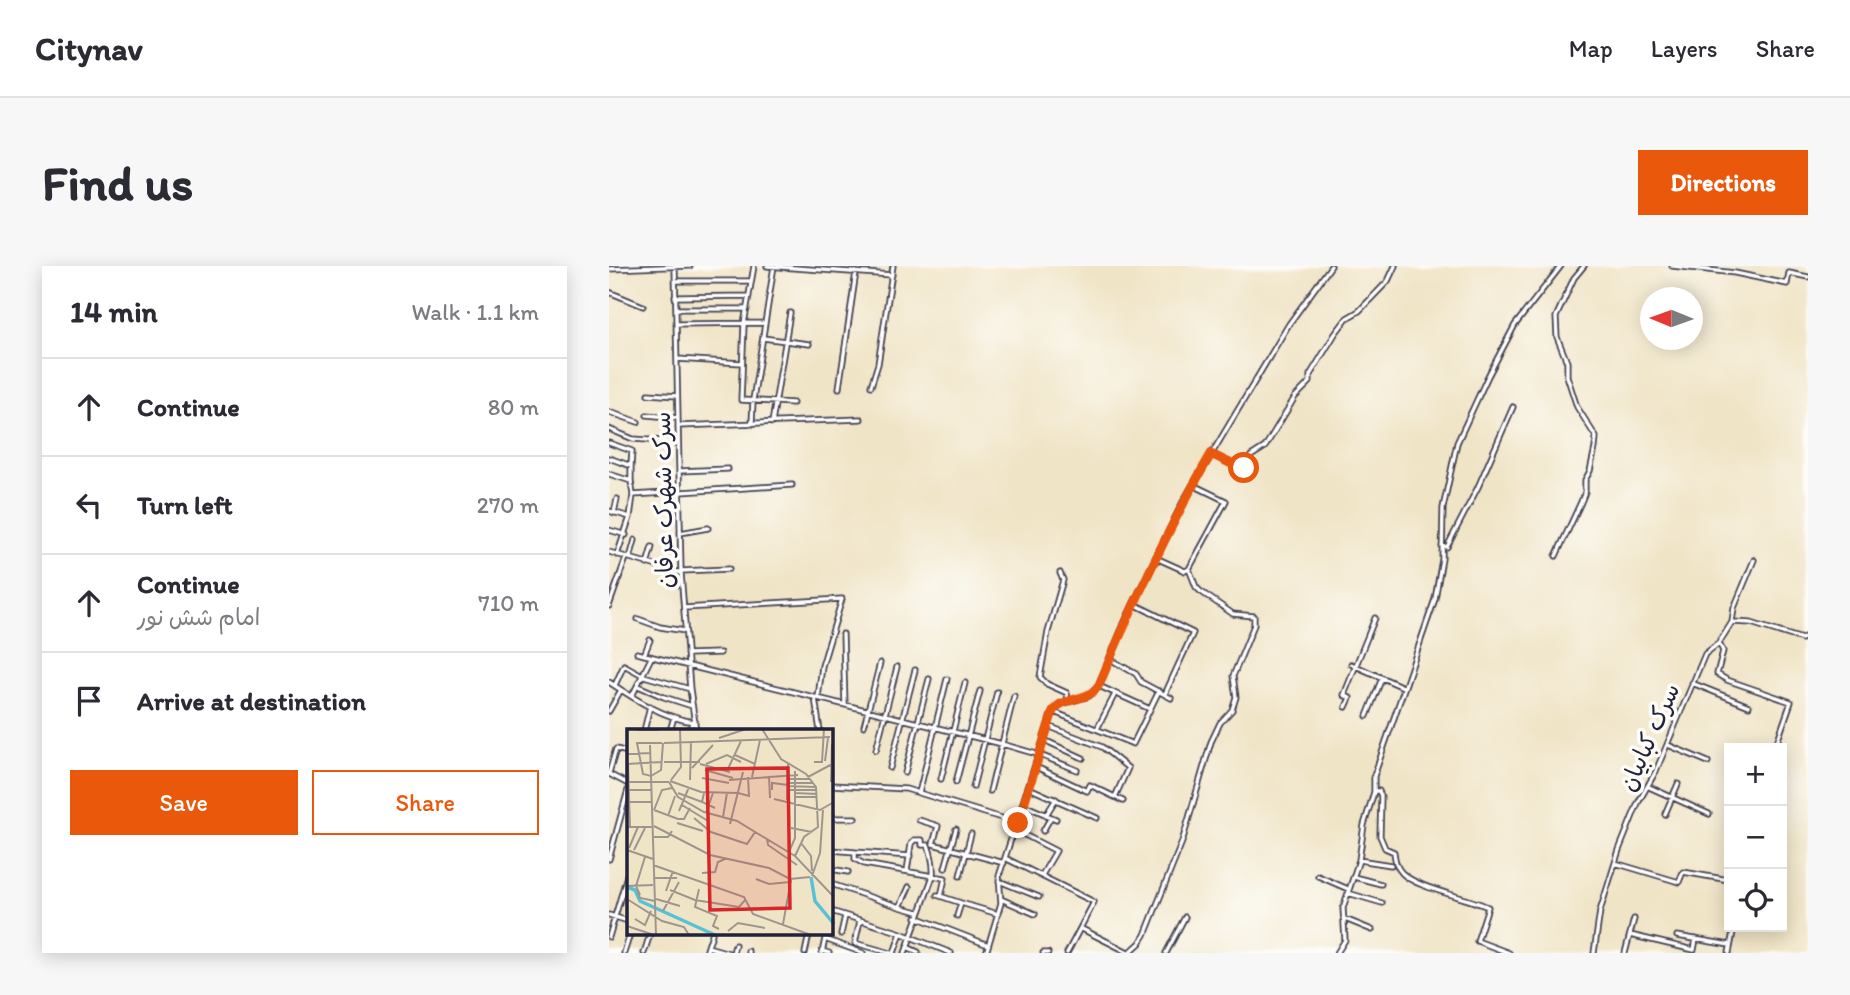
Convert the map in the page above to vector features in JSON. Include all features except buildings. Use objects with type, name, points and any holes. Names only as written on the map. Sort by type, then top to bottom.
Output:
[{"type":"street","name":"سرک شهرک عرفان","points":[[675,266],[681,572],[690,690],[696,729]]},
{"type":"street","points":[[609,269],[690,266]]},
{"type":"street","points":[[754,266],[744,324],[741,400],[793,403]]},
{"type":"street","points":[[767,266],[892,275]]},
{"type":"street","points":[[839,388],[854,266]]},
{"type":"street","points":[[871,386],[878,364],[893,266]]},
{"type":"street","points":[[986,953],[1001,899],[999,881],[1053,711],[1060,704],[1089,696],[1099,686],[1155,559],[1193,485],[1290,324],[1331,266]]},
{"type":"street","points":[[1211,454],[1244,468],[1251,456],[1265,447],[1295,397],[1310,382],[1310,375],[1335,334],[1347,318],[1359,311],[1388,281],[1395,266]]},
{"type":"street","points":[[1337,953],[1345,940],[1343,908],[1359,860],[1364,825],[1374,790],[1374,776],[1435,599],[1442,546],[1443,509],[1458,443],[1488,376],[1515,325],[1561,266]]},
{"type":"street","points":[[1556,556],[1585,492],[1585,480],[1590,471],[1596,438],[1577,407],[1567,376],[1567,362],[1557,337],[1556,317],[1574,278],[1584,266]]},
{"type":"street","points":[[1672,266],[1735,273],[1787,284],[1789,273],[1808,277]]},
{"type":"street","points":[[752,424],[753,400],[774,267]]},
{"type":"street","points":[[675,281],[751,281]]},
{"type":"street","points":[[609,292],[643,306]]},
{"type":"street","points":[[675,297],[749,296]]},
{"type":"street","points":[[676,309],[747,309]]},
{"type":"street","points":[[772,423],[790,313]]},
{"type":"street","points":[[676,324],[765,323]]},
{"type":"street","points":[[763,338],[809,344]]},
{"type":"street","points":[[677,358],[742,363]]},
{"type":"street","points":[[647,394],[677,396]]},
{"type":"street","points":[[1442,546],[1447,547],[1478,487],[1513,407]]},
{"type":"street","points":[[609,412],[638,422]]},
{"type":"street","points":[[647,415],[678,418]]},
{"type":"street","points":[[678,426],[861,419]]},
{"type":"street","points":[[609,429],[633,439],[678,442]]},
{"type":"street","points":[[609,443],[632,452],[633,495],[630,517],[617,555]]},
{"type":"street","points":[[609,458],[631,466]]},
{"type":"street","points":[[679,471],[728,469]]},
{"type":"street","points":[[609,474],[631,481]]},
{"type":"street","points":[[633,495],[792,485]]},
{"type":"street","points":[[1081,928],[1130,953],[1140,943],[1182,842],[1211,742],[1220,723],[1232,710],[1236,697],[1233,676],[1254,625],[1254,616],[1233,614],[1196,587],[1189,569],[1226,501],[1193,485]]},
{"type":"street","points":[[617,499],[611,512],[630,517]]},
{"type":"street","points":[[680,533],[708,528]]},
{"type":"street","points":[[609,530],[625,535]]},
{"type":"street","points":[[609,606],[635,540]]},
{"type":"street","points":[[647,564],[652,547]]},
{"type":"street","points":[[609,552],[681,572],[729,569]]},
{"type":"street","points":[[1155,559],[1189,569]]},
{"type":"street","name":"سرک کبابیان","points":[[1594,953],[1600,911],[1638,803],[1649,788],[1705,654],[1719,643],[1732,622],[1734,608],[1755,560]]},
{"type":"street","points":[[1060,573],[1063,580],[1048,632],[1040,677],[1047,684],[1067,693],[1068,701]]},
{"type":"street","points":[[684,608],[842,599],[822,666],[816,698],[820,729]]},
{"type":"street","points":[[1134,604],[1193,634],[1165,694]]},
{"type":"street","points":[[1346,707],[1349,698],[1343,695],[1353,665],[1375,618]]},
{"type":"street","points":[[638,619],[660,627],[685,631]]},
{"type":"street","points":[[1732,622],[1751,623],[1802,639],[1808,635]]},
{"type":"street","points":[[843,634],[845,705]]},
{"type":"street","points":[[643,655],[650,640]]},
{"type":"street","points":[[1719,643],[1723,651],[1717,674],[1791,702],[1777,743]]},
{"type":"street","points":[[637,653],[1002,744],[1039,755],[1077,771]]},
{"type":"street","points":[[687,654],[720,653]]},
{"type":"street","points":[[632,696],[651,657]]},
{"type":"street","points":[[1110,659],[1136,674],[1141,682],[1171,698]]},
{"type":"street","points":[[864,726],[880,663]]},
{"type":"street","points":[[615,685],[624,665],[643,676],[690,690]]},
{"type":"street","points":[[1353,665],[1403,687]]},
{"type":"street","points":[[876,750],[897,667]]},
{"type":"street","points":[[890,768],[915,670]]},
{"type":"street","points":[[1367,716],[1382,678]]},
{"type":"street","points":[[919,793],[947,679]]},
{"type":"street","points":[[905,773],[929,680]]},
{"type":"street","points":[[609,682],[650,706],[674,717],[694,722],[691,729]]},
{"type":"street","points":[[941,779],[965,683]]},
{"type":"street","points":[[1692,683],[1749,706]]},
{"type":"street","points":[[638,686],[664,698],[693,706]]},
{"type":"street","points":[[1099,686],[1150,709]]},
{"type":"street","points":[[609,711],[621,690]]},
{"type":"street","points":[[956,782],[980,691]]},
{"type":"street","points":[[1053,711],[1133,744],[1159,691]]},
{"type":"street","points":[[973,787],[997,692]]},
{"type":"street","points":[[1097,729],[1115,694]]},
{"type":"street","points":[[991,792],[1014,696]]},
{"type":"street","points":[[644,729],[650,706]]},
{"type":"street","points":[[671,729],[674,717]]},
{"type":"street","points":[[1048,726],[1102,747],[1128,768],[1115,797]]},
{"type":"street","points":[[1044,740],[1083,758]]},
{"type":"street","points":[[1668,745],[1708,762]]},
{"type":"street","points":[[627,752],[617,749],[609,774],[627,784]]},
{"type":"street","points":[[1036,767],[1087,791],[1090,785],[1123,801]]},
{"type":"street","points":[[1665,814],[1678,784]]},
{"type":"street","points":[[833,785],[906,789],[1018,823]]},
{"type":"street","points":[[1030,788],[1097,818]]},
{"type":"street","points":[[1649,788],[1709,814]]},
{"type":"street","points":[[1374,790],[1379,791],[1381,796],[1380,836],[1385,848],[1394,852],[1396,865],[1403,874],[1425,887],[1488,907],[1477,941],[1509,953]]},
{"type":"street","points":[[609,859],[627,794]]},
{"type":"street","points":[[1043,831],[1051,817],[1056,799]]},
{"type":"street","points":[[1024,805],[1051,817]]},
{"type":"street","points":[[833,818],[855,818]]},
{"type":"street","points":[[919,820],[938,826],[933,844],[1005,861],[1042,875],[1094,902],[1067,953]]},
{"type":"street","points":[[946,868],[956,829]]},
{"type":"street","points":[[1015,830],[1056,851],[1042,875]]},
{"type":"street","points":[[609,834],[615,836]]},
{"type":"street","points":[[960,876],[971,834]]},
{"type":"street","points":[[905,953],[935,866],[928,845],[922,845],[922,840],[914,840],[911,844],[907,871]]},
{"type":"street","points":[[833,850],[910,856]]},
{"type":"street","points":[[855,852],[855,859],[859,862],[945,878],[939,895],[998,914]]},
{"type":"street","points":[[1359,860],[1391,865]]},
{"type":"street","points":[[1615,863],[1679,882],[1683,872],[1724,879]]},
{"type":"street","points":[[833,869],[848,872]]},
{"type":"street","points":[[609,937],[627,875]]},
{"type":"street","points":[[1318,876],[1348,892],[1383,903]]},
{"type":"street","points":[[1354,877],[1381,884]]},
{"type":"street","points":[[999,881],[1039,897]]},
{"type":"street","points":[[833,885],[900,906],[988,945]]},
{"type":"street","points":[[900,906],[909,887]]},
{"type":"street","points":[[1001,899],[1035,914]]},
{"type":"street","points":[[957,916],[961,903]]},
{"type":"street","points":[[833,912],[910,936],[951,953]]},
{"type":"street","points":[[609,915],[627,921]]},
{"type":"street","points":[[841,934],[845,915]]},
{"type":"street","points":[[1166,953],[1185,917]]},
{"type":"street","points":[[1344,919],[1372,930]]},
{"type":"street","points":[[1625,953],[1634,919]]},
{"type":"street","points":[[860,920],[855,943],[893,953],[901,933]]},
{"type":"street","points":[[1729,953],[1733,932]]},
{"type":"street","points":[[1630,935],[1694,950],[1696,939]]},
{"type":"street","points":[[624,953],[629,936]]},
{"type":"street","points":[[644,953],[649,936]]},
{"type":"street","points":[[706,953],[711,936]]},
{"type":"street","points":[[805,953],[809,936]]},
{"type":"street","points":[[1677,936],[1730,945]]},
{"type":"street","points":[[829,953],[822,952],[825,937],[862,953],[864,945]]},
{"type":"street","points":[[708,947],[731,953],[735,945]]},
{"type":"street","points":[[907,947],[918,952]]},
{"type":"route","points":[[1018,823],[1055,707],[1095,693],[1155,559],[1183,502],[1211,454],[1244,468]]}]
